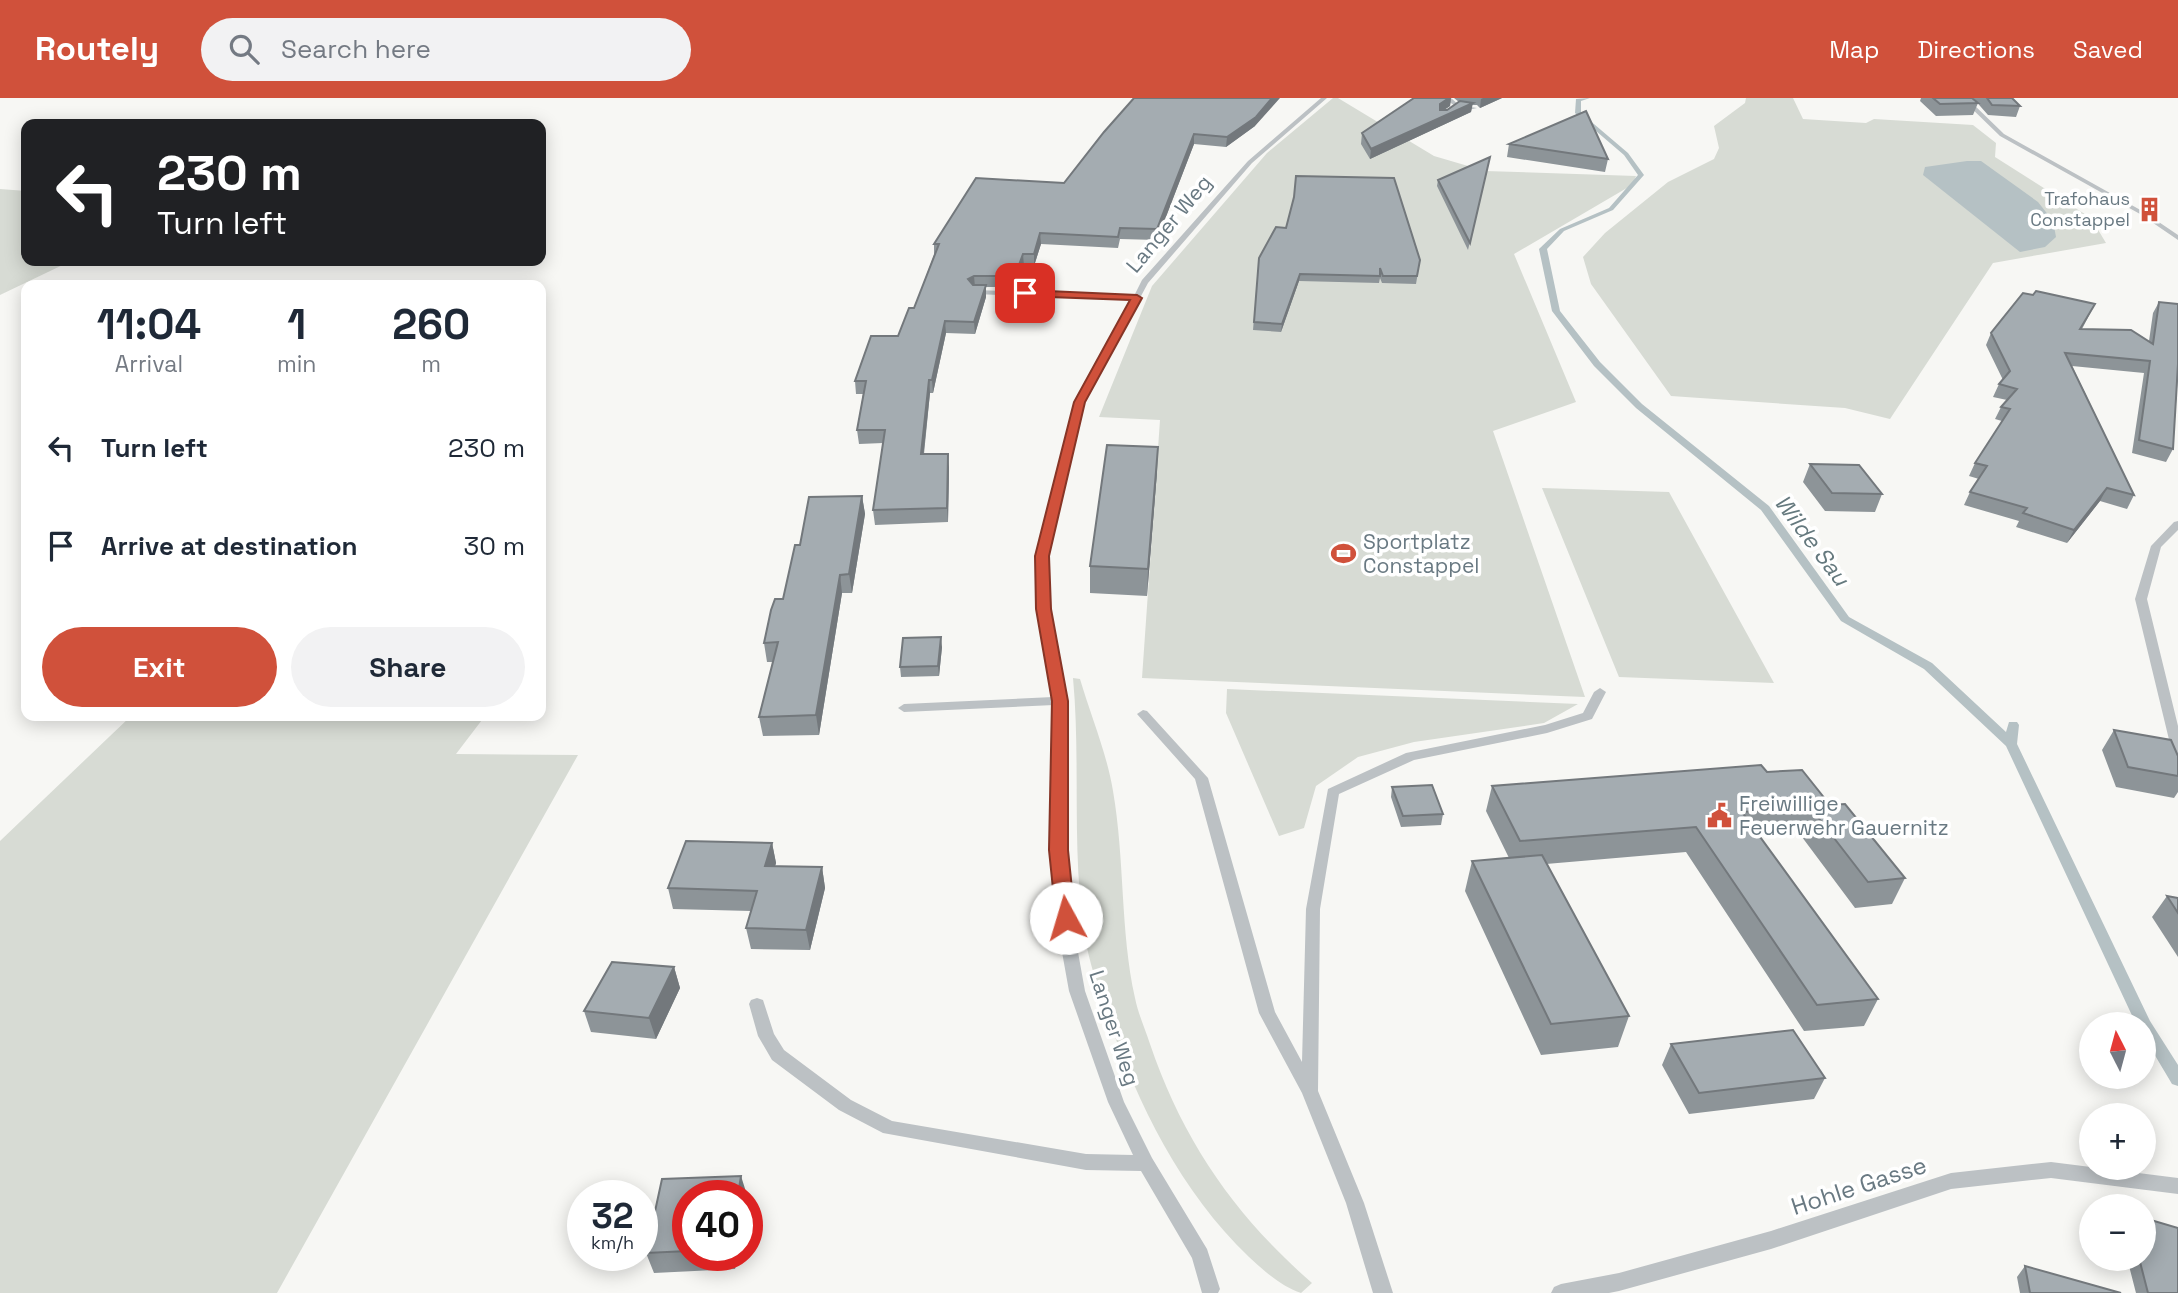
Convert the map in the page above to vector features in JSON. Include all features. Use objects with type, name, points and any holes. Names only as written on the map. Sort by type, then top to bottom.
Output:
[{"type":"street","name":"Langer Weg","points":[[1211,1292],[1200,1255],[1146,1163],[1115,1102],[1077,992],[1068,941],[1059,850],[1060,701],[1044,609],[1042,556],[1080,402],[1145,282],[1234,179],[1324,98]]},
{"type":"street","points":[[1448,98],[1457,106],[1474,108]]},
{"type":"street","points":[[1959,101],[1968,99],[1983,118],[2002,135],[2142,213],[2178,238]]},
{"type":"street","points":[[1450,111],[1457,106]]},
{"type":"street","points":[[975,292],[1137,298]]},
{"type":"street","points":[[2178,524],[2156,545],[2141,599],[2178,752]]},
{"type":"street","points":[[1310,1091],[1313,908],[1333,792],[1411,756],[1547,729],[1588,716],[1600,692]]},
{"type":"street","points":[[904,708],[1060,701]]},
{"type":"street","points":[[1143,714],[1201,778],[1267,1013],[1310,1091],[1355,1203],[1383,1293]]},
{"type":"street","points":[[757,1004],[766,1036],[778,1055],[845,1105],[889,1128],[1086,1162],[1146,1163]]},
{"type":"street","name":"Hohle Gasse","points":[[1561,1293],[1619,1282],[1770,1240],[1951,1181],[2051,1170],[2170,1185]]},
{"type":"shaded area","points":[[1333,98],[1338,98],[1434,156],[1485,171],[1636,176],[1632,185],[1514,254],[1576,402],[1493,431],[1585,697],[1142,678],[1160,420],[1099,417],[1152,286],[1267,153]]},
{"type":"shaded area","points":[[1746,98],[1793,98],[1803,119],[1866,123],[1874,119],[1973,125],[1996,143],[1995,157],[2091,218],[2106,243],[1993,263],[1890,419],[1845,408],[1671,396],[1591,284],[1583,257],[1605,233],[1668,182],[1714,159],[1719,148],[1714,126],[1745,103]]},
{"type":"shaded area","points":[[1981,161],[2038,202],[2053,221],[2056,237],[2045,247],[2020,252],[1923,175],[1925,167]]},
{"type":"shaded area","points":[[0,189],[21,191],[21,266],[61,266],[31,280],[21,280],[21,285],[0,295]]},
{"type":"shaded area","points":[[1542,488],[1669,492],[1774,683],[1619,677]]},
{"type":"shaded area","points":[[1073,678],[1080,679],[1110,777],[1117,817],[1130,972],[1136,1004],[1150,1044],[1178,1113],[1214,1175],[1259,1231],[1312,1283],[1301,1293],[1267,1273],[1224,1231],[1201,1203],[1162,1142],[1117,1042],[1091,964],[1081,905]]},
{"type":"shaded area","points":[[1227,689],[1578,704],[1544,723],[1414,742],[1358,757],[1316,786],[1304,828],[1279,836],[1226,713]]},
{"type":"shaded area","points":[[126,721],[481,721],[456,754],[578,755],[277,1293],[0,1293],[0,841]]},
{"type":"building","points":[[1134,98],[1272,98],[1256,117],[1227,137],[1194,134],[1157,229],[1120,228],[1118,237],[1040,233],[1034,254],[1023,254],[1015,276],[974,276],[968,279],[973,285],[986,285],[974,322],[945,321],[932,380],[929,380],[921,454],[948,454],[947,508],[873,510],[885,430],[857,430],[866,381],[855,381],[871,336],[898,336],[909,308],[914,308],[939,244],[934,244],[976,178],[1064,183]]},
{"type":"building","points":[[1414,98],[1449,98],[1440,104],[1440,110],[1447,110],[1460,101],[1473,103],[1371,149],[1362,133]]},
{"type":"building","points":[[1933,98],[1972,98],[1978,103],[1940,104]]},
{"type":"building","points":[[1987,98],[2012,98],[2020,106],[1992,105]]},
{"type":"building","points":[[1586,111],[1608,159],[1509,144]]},
{"type":"building","points":[[1490,157],[1470,243],[1438,180]]},
{"type":"building","points":[[1296,176],[1394,178],[1420,260],[1417,276],[1383,276],[1380,268],[1380,276],[1300,274],[1282,324],[1254,322],[1259,258],[1276,227],[1286,228]]},
{"type":"building","points":[[2036,291],[2095,304],[2080,329],[2131,330],[2153,344],[2159,302],[2178,304],[2173,449],[2139,440],[2150,361],[2065,353],[2134,495],[2107,488],[2074,530],[2023,513],[2027,508],[1970,492],[1987,466],[1975,463],[2010,409],[2001,407],[2017,389],[1999,384],[2010,371],[1991,333],[2023,293],[2033,295]]},
{"type":"building","points":[[1107,445],[1158,447],[1148,569],[1090,566]]},
{"type":"building","points":[[1810,464],[1859,465],[1882,494],[1832,493]]},
{"type":"building","points":[[862,496],[849,574],[840,575],[816,715],[759,717],[778,642],[764,643],[771,610],[775,599],[783,599],[795,545],[800,545],[809,497]]},
{"type":"building","points":[[941,637],[938,666],[900,667],[903,638]]},
{"type":"building","points":[[2114,730],[2171,740],[2178,756],[2178,776],[2128,767]]},
{"type":"building","points":[[1761,765],[1767,772],[1802,770],[1830,805],[1845,804],[1905,878],[1868,882],[1810,807],[1742,812],[1878,999],[1817,1005],[1696,827],[1520,841],[1492,786]]},
{"type":"building","points":[[1432,785],[1443,814],[1403,816],[1392,787]]},
{"type":"building","points":[[686,841],[772,843],[765,866],[822,867],[806,930],[746,928],[757,891],[668,888]]},
{"type":"building","points":[[1542,855],[1629,1016],[1551,1024],[1472,861]]},
{"type":"building","points":[[2167,896],[2178,898],[2178,913]]},
{"type":"building","points":[[612,962],[674,967],[649,1018],[584,1011]]},
{"type":"building","points":[[1793,1030],[1825,1078],[1699,1093],[1671,1044]]},
{"type":"building","points":[[741,1176],[740,1180],[672,1180],[672,1252],[658,1252],[658,1198],[662,1179]]},
{"type":"building","points":[[2156,1222],[2178,1228],[2178,1293],[2148,1293],[2142,1271],[2156,1271]]},
{"type":"building","points":[[2025,1266],[2121,1293],[2030,1293]]},
{"type":"waterway","name":"Wilde Sau","points":[[1587,98],[1578,100],[1578,113],[1626,154],[1641,175],[1611,209],[1562,230],[1543,249],[1556,311],[1597,364],[1639,406],[1765,508],[1845,619],[1928,666],[2011,744]]},
{"type":"waterway","points":[[2011,744],[2013,725]]},
{"type":"waterway","name":"Wilde Sau","points":[[2011,744],[2144,1024],[2178,1079]]},
{"type":"place","name":"Trafohaus Constappel","points":[[2150,209]]},
{"type":"place","name":"Sportplatz Constappel","points":[[1343,554]]},
{"type":"place","name":"Freiwillige Feuerwehr Gauernitz","points":[[1719,816]]},
{"type":"route","points":[[1025,293],[1137,298],[1080,402],[1042,556],[1041,585],[1060,701],[1059,850],[1066,918]]}]
